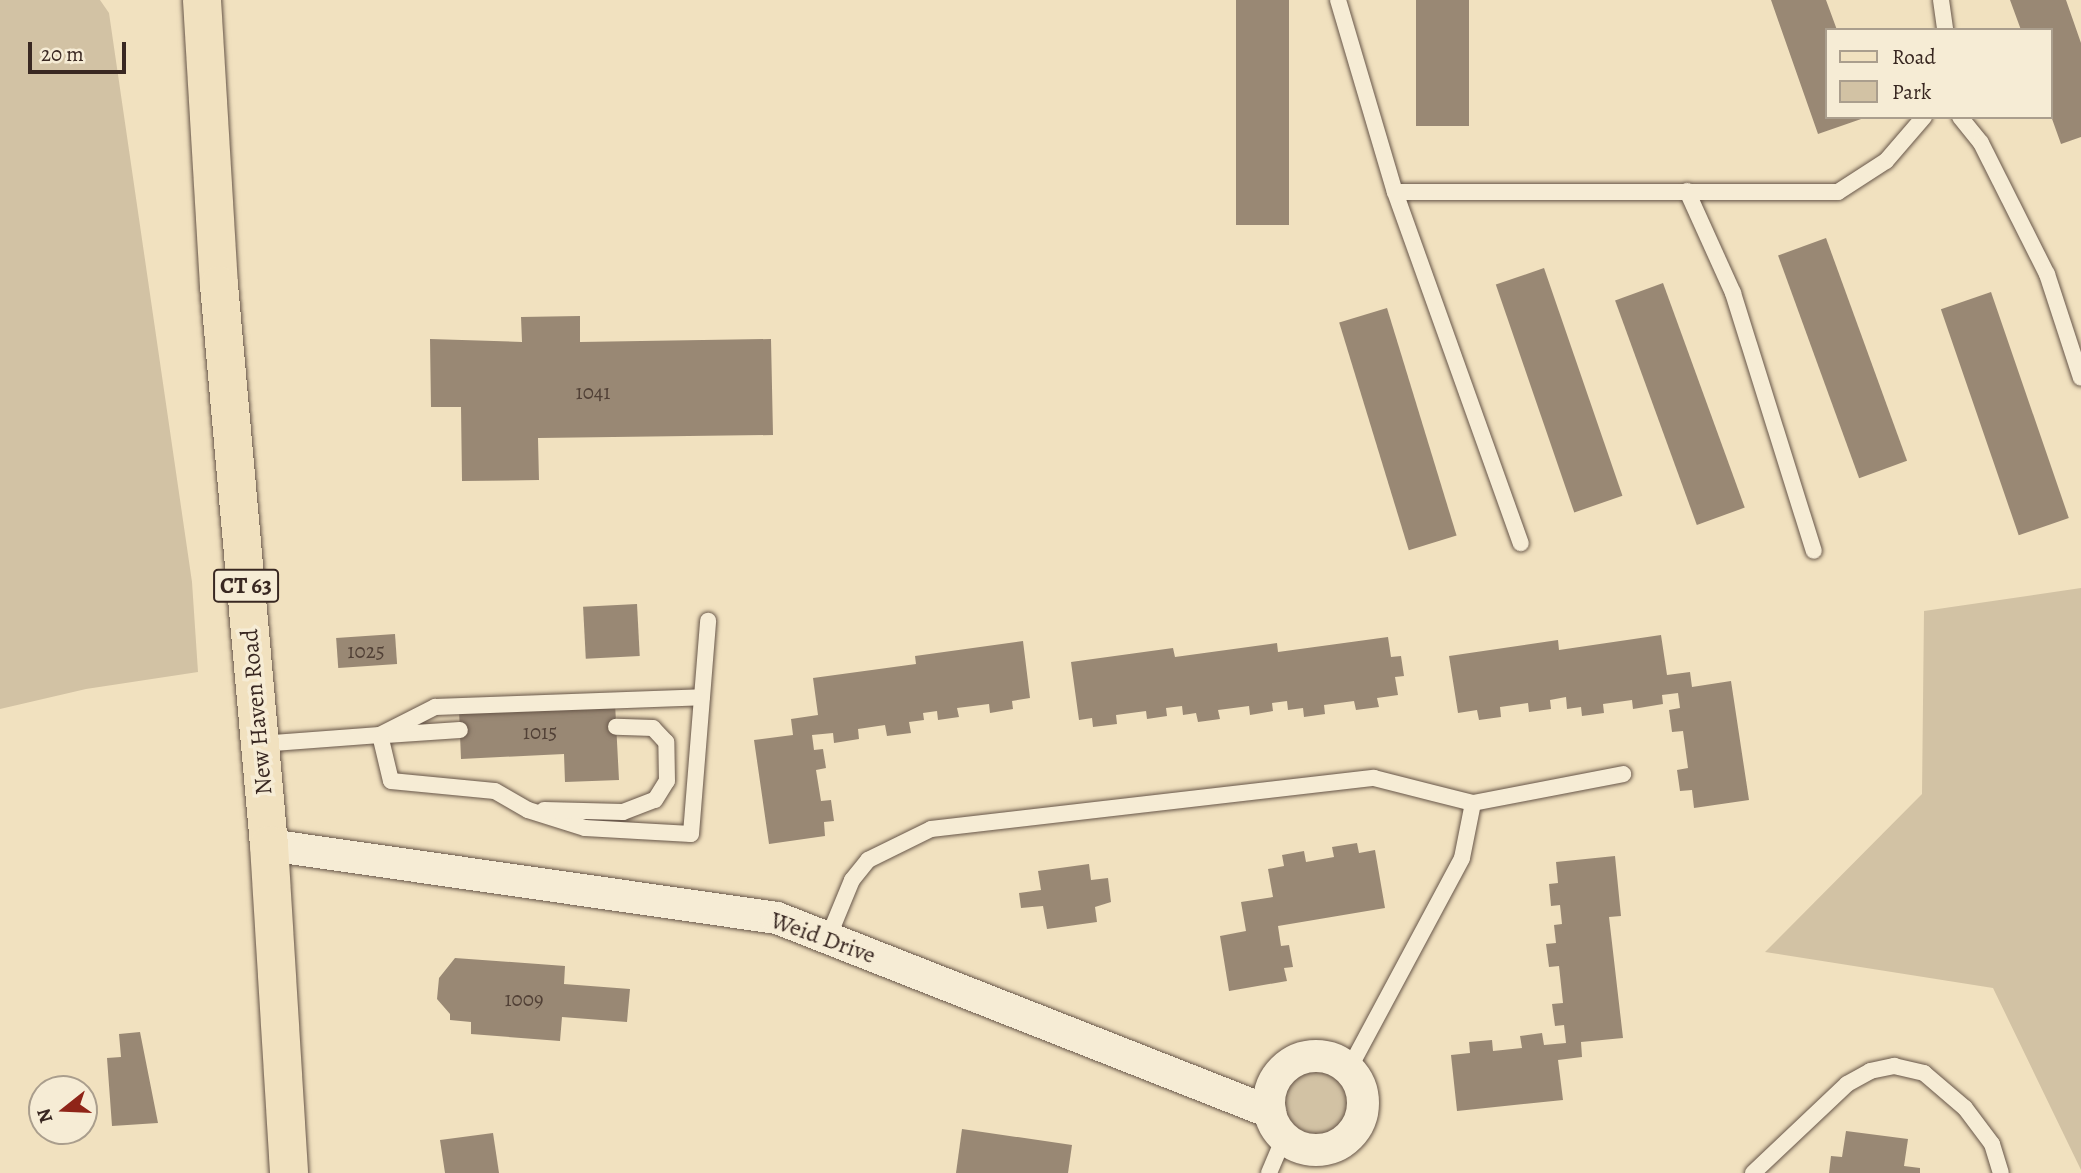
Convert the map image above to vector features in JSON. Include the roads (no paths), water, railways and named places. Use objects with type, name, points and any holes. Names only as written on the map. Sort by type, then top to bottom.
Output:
[{"type":"main road","name":"New Haven Road","points":[[202,0],[219,285],[269,845],[289,1173]]},
{"type":"street","name":"Weid Drive","points":[[269,845],[777,918],[1277,1125],[1310,1150],[1339,1145],[1359,1124],[1363,1095],[1349,1069]]},
{"type":"street","points":[[1277,1125],[1274,1083],[1294,1062],[1322,1056],[1349,1069]]},
{"type":"lane","points":[[1338,0],[1395,192],[1521,543]]},
{"type":"lane","points":[[1941,0],[1945,28]]},
{"type":"lane","points":[[1395,192],[1838,192],[1886,161],[1922,119]]},
{"type":"lane","points":[[1962,119],[1982,144],[2047,275],[2081,378]]},
{"type":"lane","points":[[1687,191],[1733,293],[1814,551]]},
{"type":"lane","points":[[380,735],[391,781],[495,791],[528,810],[585,828],[691,834],[708,621]]},
{"type":"lane","points":[[380,735],[435,707],[702,697]]},
{"type":"lane","points":[[528,810],[623,812],[655,800],[667,781],[666,742],[653,728],[616,727]]},
{"type":"lane","points":[[260,744],[460,730]]},
{"type":"lane","points":[[828,938],[852,880],[868,860],[943,827],[1374,778],[1473,803],[1623,774]]},
{"type":"lane","points":[[1349,1069],[1462,858],[1473,803]]},
{"type":"lane","points":[[1753,1173],[1847,1084],[1870,1071],[1894,1066],[1924,1073],[1965,1108],[1992,1144],[2001,1173]]},
{"type":"lane","points":[[1269,1173],[1277,1125]]}]
